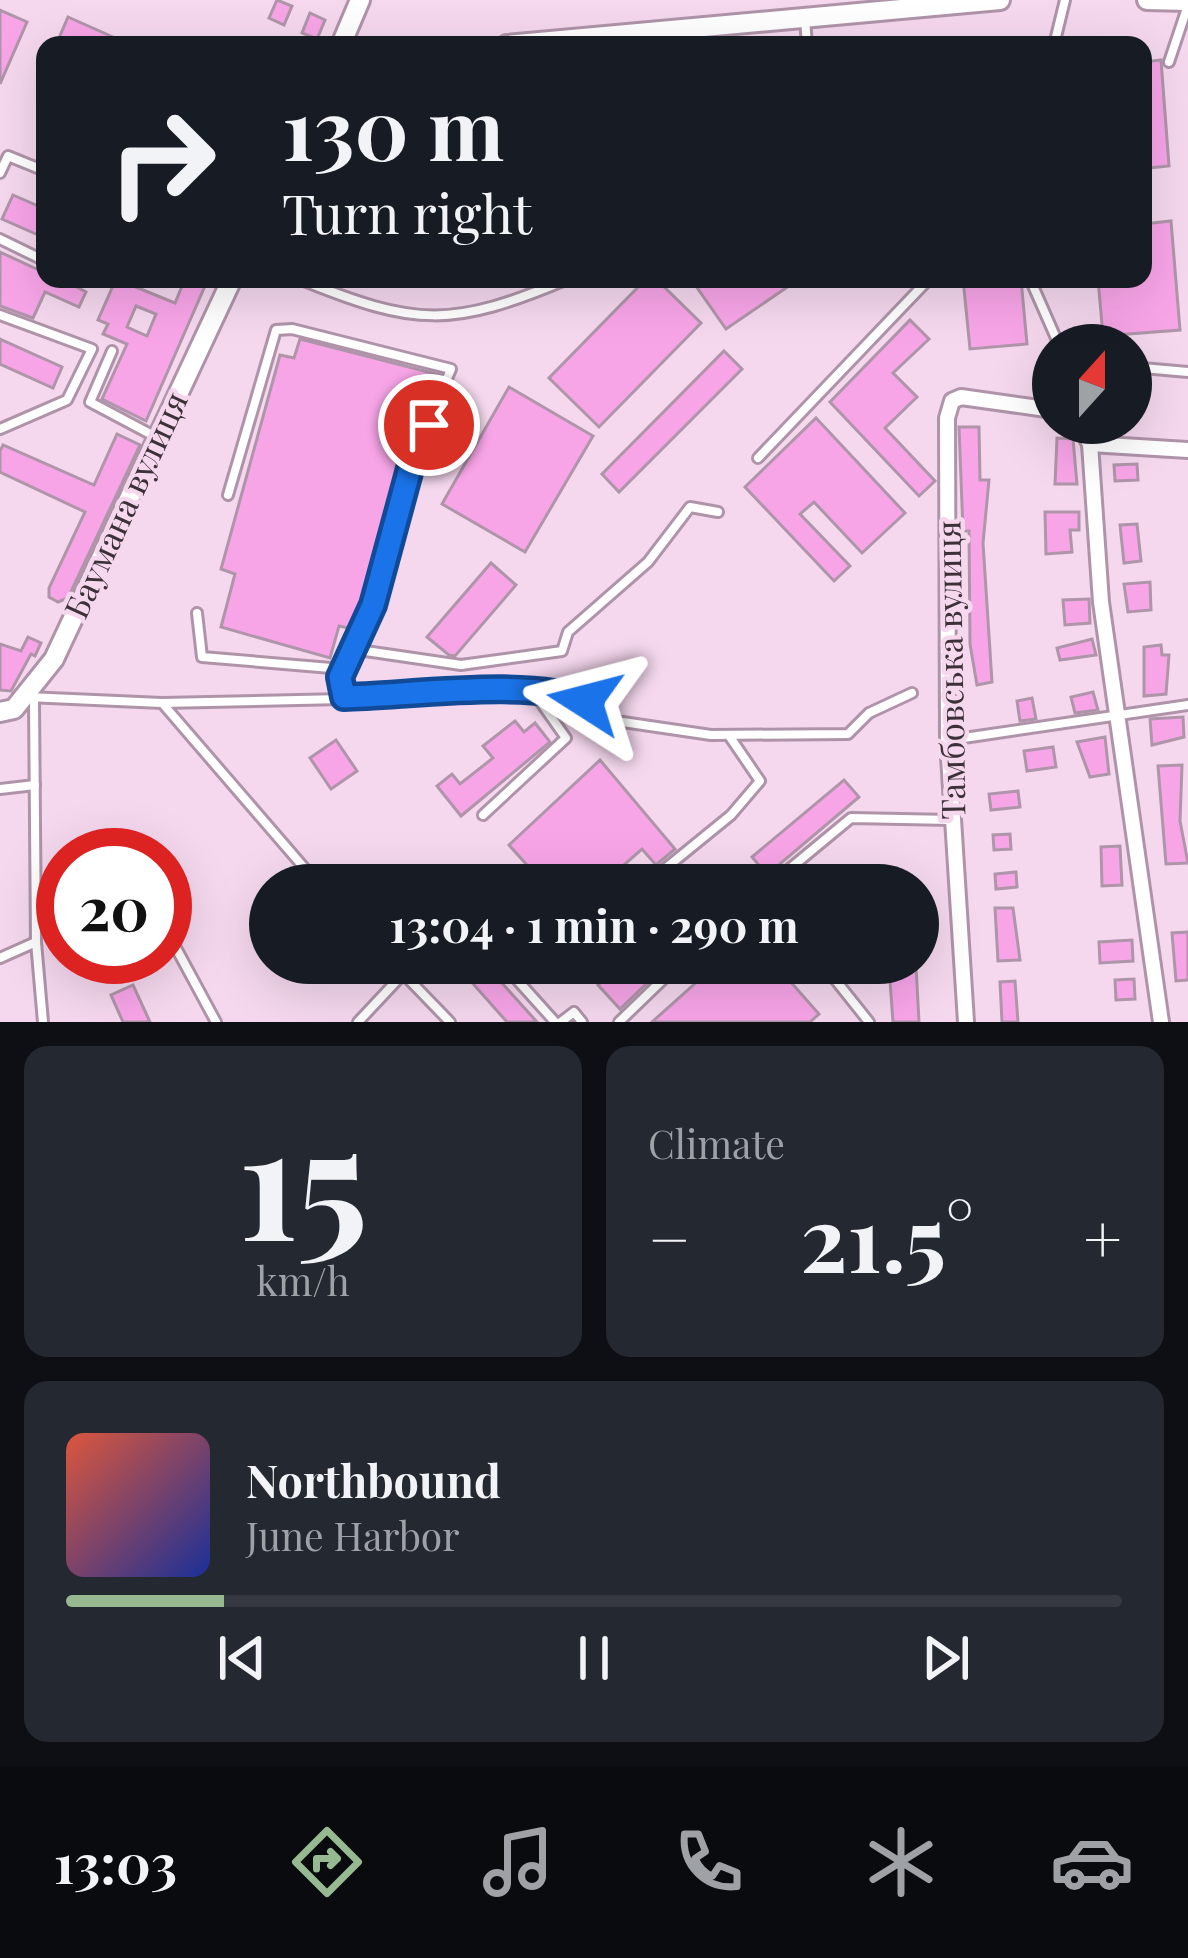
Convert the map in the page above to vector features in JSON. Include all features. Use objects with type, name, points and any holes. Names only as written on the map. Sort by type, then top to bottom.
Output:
[{"type":"main road","points":[[345,36],[360,0]]},
{"type":"main road","points":[[606,36],[805,18],[834,8],[1000,0]]},
{"type":"main road","points":[[1147,0],[1188,2]]},
{"type":"main road","name":"Баумана вулиця","points":[[0,712],[30,699],[54,658],[228,288]]},
{"type":"street","name":"Тамбовська вулиця","points":[[965,1022],[948,741],[946,418],[952,401],[962,398],[1032,407]]},
{"type":"street","points":[[1161,1022],[1101,602],[1090,444],[1188,450]]},
{"type":"lane","points":[[1056,36],[1065,0]]},
{"type":"lane","points":[[1169,62],[1188,2]]},
{"type":"lane","points":[[805,18],[806,36]]},
{"type":"lane","points":[[0,173],[8,156],[36,168]]},
{"type":"lane","points":[[0,239],[36,257]]},
{"type":"lane","points":[[324,288],[403,316],[461,317],[543,288]]},
{"type":"lane","points":[[758,458],[920,288]]},
{"type":"lane","points":[[1034,288],[1050,324]]},
{"type":"lane","points":[[0,315],[92,350],[68,400],[0,429]]},
{"type":"lane","points":[[228,495],[275,330],[292,329],[452,369],[411,465],[373,605],[344,669],[344,697]]},
{"type":"lane","points":[[112,351],[90,402],[158,438]]},
{"type":"lane","points":[[1152,369],[1188,372]]},
{"type":"lane","points":[[352,650],[461,665],[562,651],[568,632],[648,562],[690,507],[718,512]]},
{"type":"lane","points":[[197,613],[202,657],[344,669]]},
{"type":"lane","points":[[483,815],[566,738],[534,692]]},
{"type":"lane","points":[[0,958],[36,943],[30,699],[162,703],[534,692],[568,694],[616,722],[729,736],[848,734],[869,712],[912,693]]},
{"type":"lane","points":[[162,703],[301,864]]},
{"type":"lane","points":[[948,741],[1120,711],[1188,705]]},
{"type":"lane","points":[[671,864],[731,815],[760,781],[729,736]]},
{"type":"lane","points":[[0,789],[35,785]]},
{"type":"lane","points":[[795,864],[851,818],[953,820]]},
{"type":"lane","points":[[192,978],[216,1022]]},
{"type":"lane","points":[[40,984],[43,1022]]},
{"type":"lane","points":[[365,1020],[396,984]]},
{"type":"lane","points":[[414,984],[450,1022]]},
{"type":"lane","points":[[522,984],[558,1022],[574,1012],[582,1022]]},
{"type":"lane","points":[[619,1022],[658,984]]},
{"type":"lane","points":[[839,984],[869,1022]]},
{"type":"building","points":[[277,0],[292,6],[284,25],[269,18]]},
{"type":"building","points":[[0,10],[27,22],[0,84]]},
{"type":"building","points":[[310,13],[325,20],[318,36],[302,33]]},
{"type":"building","points":[[68,17],[111,36],[60,36]]},
{"type":"building","points":[[1161,60],[1169,166],[1152,168],[1152,61]]},
{"type":"building","points":[[13,195],[36,205],[36,234],[2,219]]},
{"type":"building","points":[[1171,221],[1180,330],[1152,332],[1152,324],[1102,324],[1099,288],[1152,288],[1152,223]]},
{"type":"building","points":[[0,252],[36,269],[36,288],[86,292],[79,307],[45,292],[33,318],[0,306]]},
{"type":"building","points":[[112,288],[138,288],[175,303],[181,288],[204,288],[146,421],[102,399],[127,344],[103,334],[108,324],[98,320]],"holes":[[[136,306],[156,314],[147,336],[127,327]]]},
{"type":"building","points":[[637,288],[665,288],[701,323],[599,427],[549,378]]},
{"type":"building","points":[[697,288],[786,288],[726,329]]},
{"type":"building","points":[[964,288],[1022,288],[1027,344],[970,349]]},
{"type":"building","points":[[910,320],[929,339],[893,373],[917,397],[885,428],[935,481],[919,496],[830,402]]},
{"type":"building","points":[[0,339],[62,367],[53,388],[0,364]]},
{"type":"building","points":[[300,339],[440,375],[428,402],[418,399],[358,619],[353,629],[339,626],[330,658],[221,627],[235,574],[221,569],[280,355],[294,358]]},
{"type":"building","points":[[724,351],[742,369],[619,492],[602,474]]},
{"type":"building","points":[[509,387],[593,436],[525,552],[442,504]]},
{"type":"building","points":[[816,418],[905,513],[862,553],[814,502],[800,514],[850,566],[834,581],[745,487]]},
{"type":"building","points":[[959,427],[979,427],[980,480],[989,480],[983,543],[992,682],[977,685],[970,644],[969,531],[963,531]]},
{"type":"building","points":[[117,434],[140,445],[68,598],[58,602],[49,597],[49,588],[85,512],[0,472],[0,451],[3,445],[94,485]]},
{"type":"building","points":[[1057,444],[1073,444],[1077,484],[1055,484]]},
{"type":"building","points":[[1137,464],[1138,480],[1115,481],[1114,465]]},
{"type":"building","points":[[1045,512],[1079,512],[1079,530],[1070,530],[1072,552],[1046,554]]},
{"type":"building","points":[[1137,524],[1141,561],[1124,563],[1120,525]]},
{"type":"building","points":[[491,563],[516,585],[455,656],[449,655],[427,637]]},
{"type":"building","points":[[1150,582],[1151,610],[1128,612],[1124,584]]},
{"type":"building","points":[[1089,599],[1090,623],[1065,625],[1063,600]]},
{"type":"building","points":[[28,637],[41,643],[35,656],[31,654],[11,691],[0,690],[0,644],[21,651]]},
{"type":"building","points":[[1092,639],[1096,655],[1060,660],[1057,648]]},
{"type":"building","points":[[1161,645],[1162,655],[1169,655],[1166,694],[1144,696],[1144,647]]},
{"type":"building","points":[[1093,692],[1098,710],[1075,713],[1071,697]]},
{"type":"building","points":[[1032,698],[1036,719],[1020,721],[1017,701]]},
{"type":"building","points":[[1183,717],[1184,737],[1152,745],[1150,719]]},
{"type":"building","points":[[515,721],[524,732],[535,723],[550,742],[461,816],[437,786],[452,774],[460,784],[493,758],[483,746]]},
{"type":"building","points":[[1105,737],[1109,774],[1090,777],[1077,742]]},
{"type":"building","points":[[336,740],[357,771],[331,789],[310,758]]},
{"type":"building","points":[[1053,747],[1056,767],[1027,771],[1024,751]]},
{"type":"building","points":[[600,760],[675,849],[657,864],[642,849],[625,864],[526,864],[509,845]]},
{"type":"building","points":[[1182,765],[1180,821],[1188,863],[1166,864],[1158,766]]},
{"type":"building","points":[[844,780],[859,797],[780,864],[758,864],[752,857]]},
{"type":"building","points":[[1018,791],[1020,807],[991,810],[989,794]]},
{"type":"building","points":[[1010,834],[1011,849],[994,850],[993,835]]},
{"type":"building","points":[[1120,846],[1122,885],[1102,886],[1101,847]]},
{"type":"building","points":[[1016,872],[1017,887],[996,889],[995,874]]},
{"type":"building","points":[[995,908],[1013,908],[1020,960],[998,961]]},
{"type":"building","points":[[1188,932],[1188,980],[1176,981],[1172,933]]},
{"type":"building","points":[[1132,940],[1133,961],[1100,963],[1099,942]]},
{"type":"building","points":[[1134,979],[1135,999],[1116,1000],[1115,980]]},
{"type":"building","points":[[1015,981],[1018,1022],[1002,1022],[1000,982]]},
{"type":"building","points":[[473,984],[503,984],[537,1022],[507,1022]]},
{"type":"building","points":[[599,984],[646,984],[620,1009]]},
{"type":"building","points":[[695,984],[793,984],[819,1014],[810,1022],[652,1022]]},
{"type":"building","points":[[890,984],[917,984],[919,1022],[893,1022]]},
{"type":"building","points":[[133,985],[150,1022],[123,1022],[111,995]]},
{"type":"route","points":[[429,425],[411,465],[373,605],[340,677],[344,697],[523,692],[568,694],[585,701]]}]
